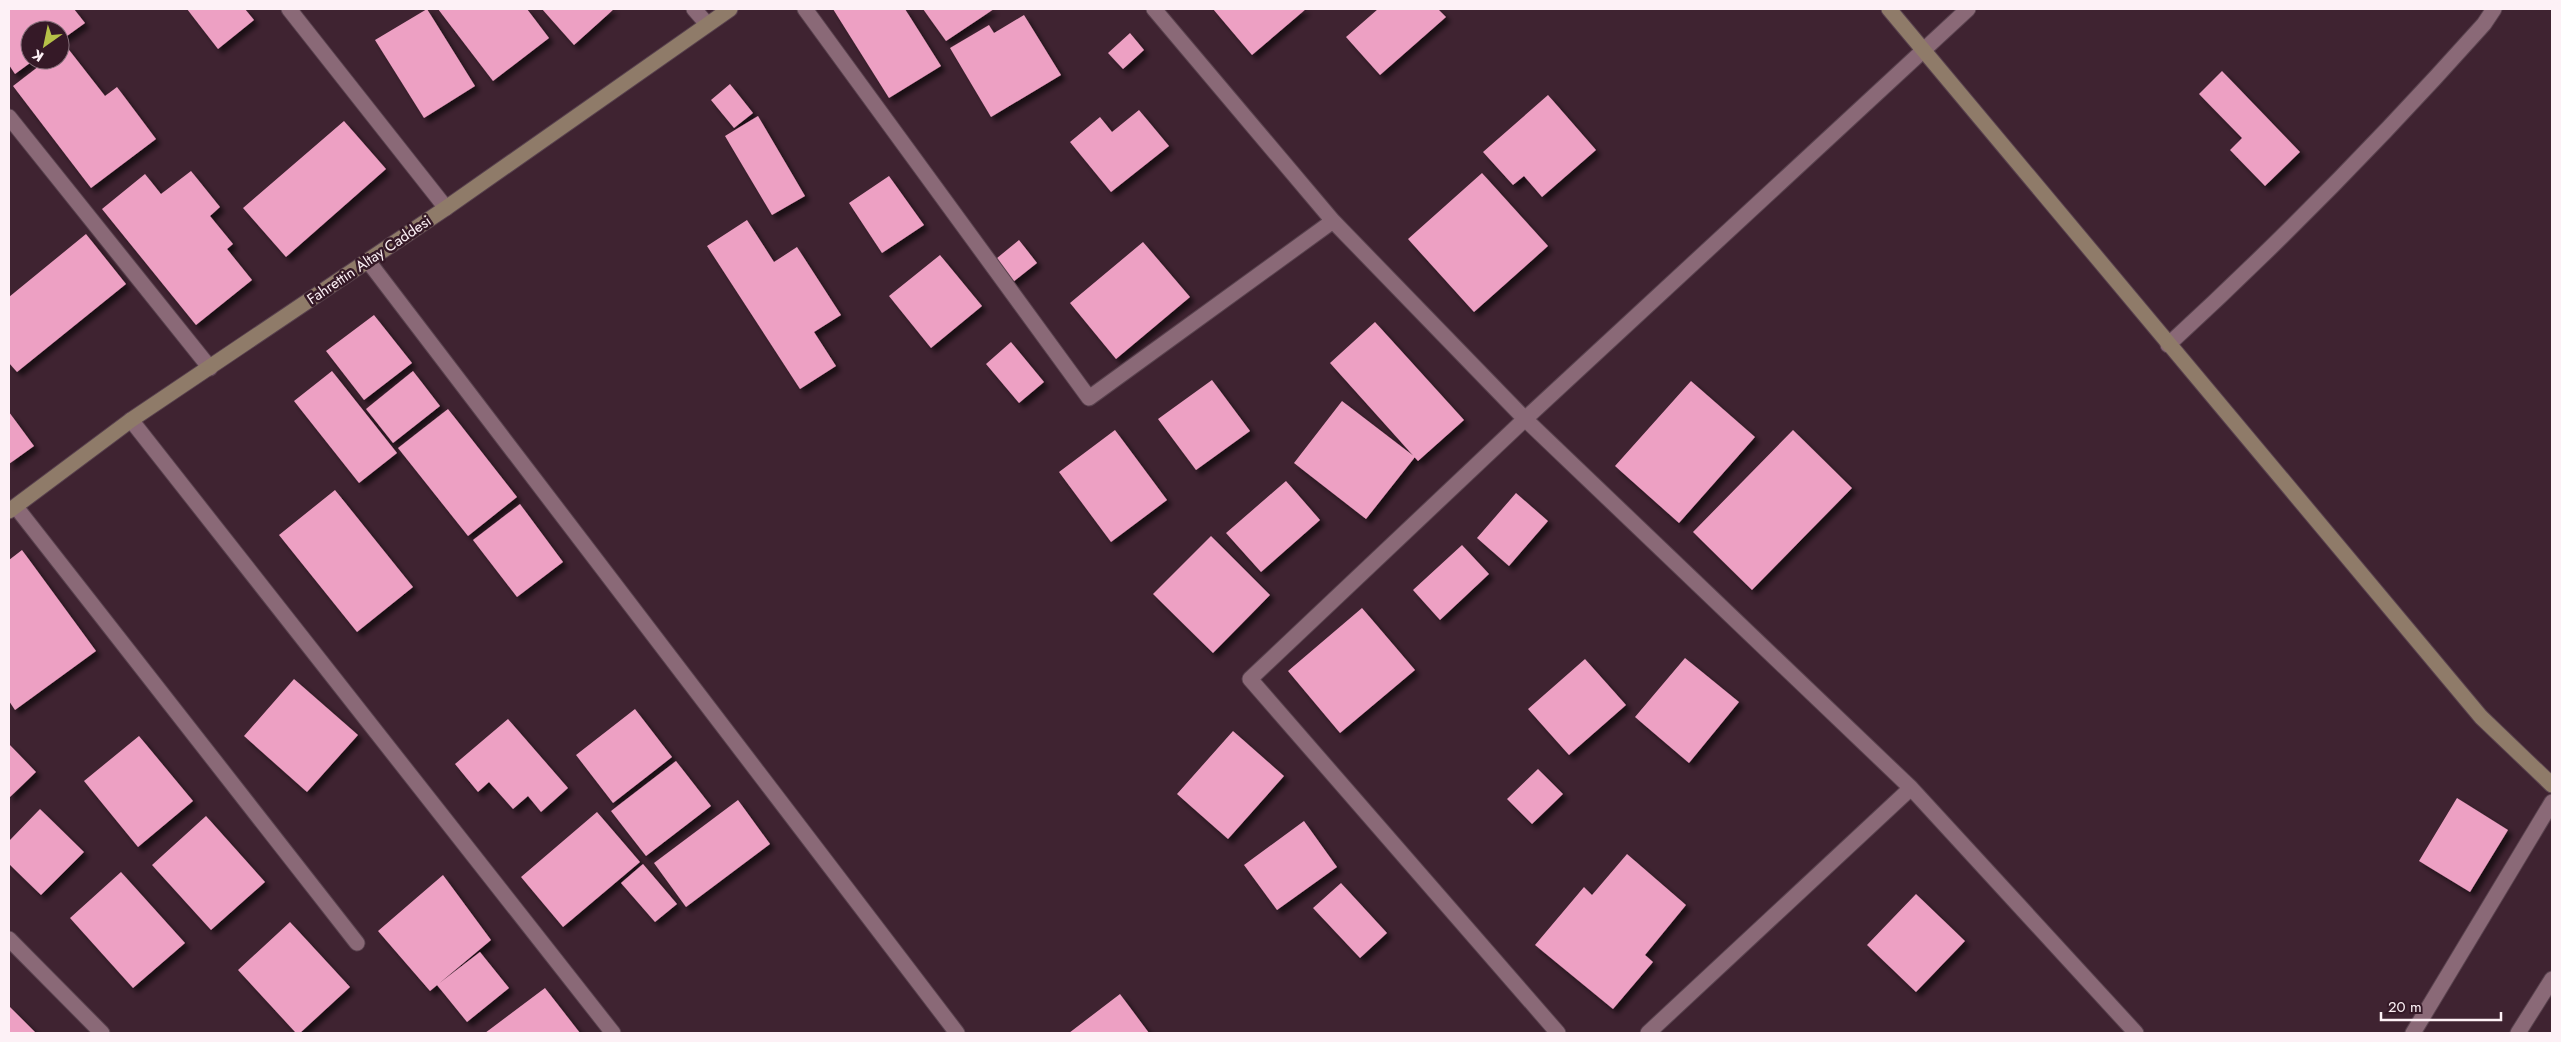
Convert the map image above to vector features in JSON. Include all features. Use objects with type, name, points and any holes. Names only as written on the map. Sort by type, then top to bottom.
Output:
[{"type":"street","points":[[289,9],[446,208]]},
{"type":"street","points":[[694,9],[707,24]]},
{"type":"street","name":"Fahrettin Altay Caddesi","points":[[12,509],[131,420],[446,208],[730,9]]},
{"type":"street","points":[[804,9],[1089,398],[1333,221]]},
{"type":"street","points":[[1154,9],[1333,221],[1525,419],[1911,788],[2136,1033]]},
{"type":"street","points":[[1889,9],[2480,717],[2552,786]]},
{"type":"street","points":[[1558,1033],[1250,679],[1525,419],[1968,9]]},
{"type":"street","points":[[2168,345],[2223,294],[2411,106],[2484,24],[2494,9]]},
{"type":"street","points":[[9,118],[210,368]]},
{"type":"street","points":[[368,260],[957,1033]]},
{"type":"street","points":[[131,420],[613,1033]]},
{"type":"street","points":[[12,509],[357,944]]},
{"type":"street","points":[[1648,1033],[1911,788]]},
{"type":"street","points":[[2413,1033],[2552,802]]},
{"type":"street","points":[[9,939],[102,1033]]},
{"type":"street","points":[[2518,1033],[2552,979]]},
{"type":"building","points":[[9,9],[74,9],[85,23],[70,34],[70,20],[20,20],[20,70],[15,74],[9,65]]},
{"type":"building","points":[[187,9],[245,9],[254,20],[218,49]]},
{"type":"building","points":[[427,9],[475,86],[424,118],[375,40]]},
{"type":"building","points":[[438,9],[527,9],[549,38],[493,81]]},
{"type":"building","points":[[542,9],[614,9],[574,45]]},
{"type":"building","points":[[833,9],[905,9],[941,66],[889,98]]},
{"type":"building","points":[[923,9],[994,9],[946,41]]},
{"type":"building","points":[[1213,9],[1306,9],[1252,55]]},
{"type":"building","points":[[1378,9],[1438,9],[1446,17],[1380,75],[1346,37]]},
{"type":"building","points":[[1024,15],[1061,75],[991,117],[950,48],[989,25],[994,33]]},
{"type":"building","points":[[1130,33],[1144,50],[1123,69],[1108,53]]},
{"type":"building","points":[[70,51],[105,96],[117,87],[156,139],[91,188],[13,86],[34,70],[70,70]]},
{"type":"building","points":[[2222,71],[2300,152],[2265,186],[2230,150],[2242,138],[2199,94]]},
{"type":"building","points":[[730,84],[753,113],[734,128],[711,100]]},
{"type":"building","points":[[1548,95],[1596,150],[1542,197],[1524,176],[1513,185],[1483,152]]},
{"type":"building","points":[[1139,110],[1169,146],[1111,192],[1070,142],[1100,117],[1112,132]]},
{"type":"building","points":[[758,116],[805,196],[772,215],[725,136]]},
{"type":"building","points":[[344,121],[386,169],[286,257],[243,208]]},
{"type":"building","points":[[191,171],[220,207],[210,216],[233,244],[227,249],[252,280],[196,325],[102,209],[145,174],[161,194]]},
{"type":"building","points":[[1482,173],[1548,246],[1474,312],[1408,239]]},
{"type":"building","points":[[889,176],[924,225],[882,253],[849,203]]},
{"type":"building","points":[[747,220],[774,262],[797,247],[841,315],[814,332],[836,366],[800,389],[707,246]]},
{"type":"building","points":[[86,234],[126,284],[17,372],[9,363],[9,297]]},
{"type":"building","points":[[1019,240],[1037,263],[1008,286],[991,263]]},
{"type":"building","points":[[1143,242],[1190,297],[1116,359],[1070,303]]},
{"type":"building","points":[[940,255],[982,306],[931,348],[889,296]]},
{"type":"building","points":[[374,315],[412,363],[364,400],[326,351]]},
{"type":"building","points":[[1375,322],[1464,420],[1418,461],[1330,363]]},
{"type":"building","points":[[1011,342],[1044,382],[1019,403],[986,364]]},
{"type":"building","points":[[332,371],[397,453],[359,483],[294,401]]},
{"type":"building","points":[[413,371],[440,406],[393,443],[366,409]]},
{"type":"building","points":[[1212,380],[1250,431],[1196,470],[1158,419]]},
{"type":"building","points":[[1691,381],[1755,437],[1679,523],[1615,466]]},
{"type":"building","points":[[1342,401],[1415,457],[1366,519],[1294,463]]},
{"type":"building","points":[[448,409],[517,497],[468,536],[398,448]]},
{"type":"building","points":[[9,412],[34,446],[9,464]]},
{"type":"building","points":[[1115,430],[1167,500],[1111,542],[1059,472]]},
{"type":"building","points":[[1793,430],[1852,488],[1752,590],[1693,532]]},
{"type":"building","points":[[1286,481],[1320,520],[1261,572],[1226,533]]},
{"type":"building","points":[[335,490],[413,587],[357,632],[279,535]]},
{"type":"building","points":[[1516,493],[1548,521],[1509,566],[1477,538]]},
{"type":"building","points":[[520,504],[563,562],[517,597],[473,540]]},
{"type":"building","points":[[1211,536],[1270,595],[1213,653],[1153,594]]},
{"type":"building","points":[[1462,545],[1489,574],[1440,620],[1413,590]]},
{"type":"building","points":[[22,550],[96,651],[15,710],[9,701],[9,560]]},
{"type":"building","points":[[1362,608],[1415,670],[1340,733],[1288,671]]},
{"type":"building","points":[[1685,658],[1739,702],[1689,763],[1635,717]]},
{"type":"building","points":[[1585,659],[1626,705],[1569,755],[1528,709]]},
{"type":"building","points":[[294,679],[358,735],[307,792],[244,736]]},
{"type":"building","points":[[635,709],[672,757],[613,803],[576,755]]},
{"type":"building","points":[[508,719],[568,788],[541,812],[528,796],[513,809],[489,782],[478,792],[455,764]]},
{"type":"building","points":[[1233,731],[1284,776],[1228,839],[1177,794]]},
{"type":"building","points":[[139,736],[193,801],[138,847],[84,781]]},
{"type":"building","points":[[9,744],[36,772],[9,798]]},
{"type":"building","points":[[676,761],[711,806],[646,856],[611,811]]},
{"type":"building","points":[[1538,769],[1563,794],[1532,824],[1507,799]]},
{"type":"building","points":[[2457,798],[2508,830],[2470,892],[2419,861]]},
{"type":"building","points":[[738,800],[770,844],[686,907],[654,863]]},
{"type":"building","points":[[40,809],[84,852],[41,895],[9,864],[9,841]]},
{"type":"building","points":[[597,812],[640,862],[563,927],[521,877]]},
{"type":"building","points":[[206,816],[265,882],[211,930],[152,865]]},
{"type":"building","points":[[1304,821],[1337,867],[1277,910],[1244,865]]},
{"type":"building","points":[[1627,854],[1686,905],[1645,955],[1653,962],[1613,1009],[1535,945],[1584,887],[1592,895]]},
{"type":"building","points":[[643,864],[677,904],[655,922],[621,883]]},
{"type":"building","points":[[121,872],[185,943],[133,988],[70,918]]},
{"type":"building","points":[[443,875],[491,940],[430,991],[378,931]]},
{"type":"building","points":[[1341,883],[1387,933],[1360,958],[1313,908]]},
{"type":"building","points":[[1916,894],[1965,941],[1916,992],[1867,945]]},
{"type":"building","points":[[290,922],[350,987],[300,1033],[296,1033],[238,970]]},
{"type":"building","points":[[480,952],[509,988],[467,1022],[437,985]]},
{"type":"building","points":[[545,988],[580,1033],[485,1033]]},
{"type":"building","points":[[1120,994],[1149,1033],[1069,1033]]},
{"type":"building","points":[[9,1006],[36,1033],[9,1033]]}]
